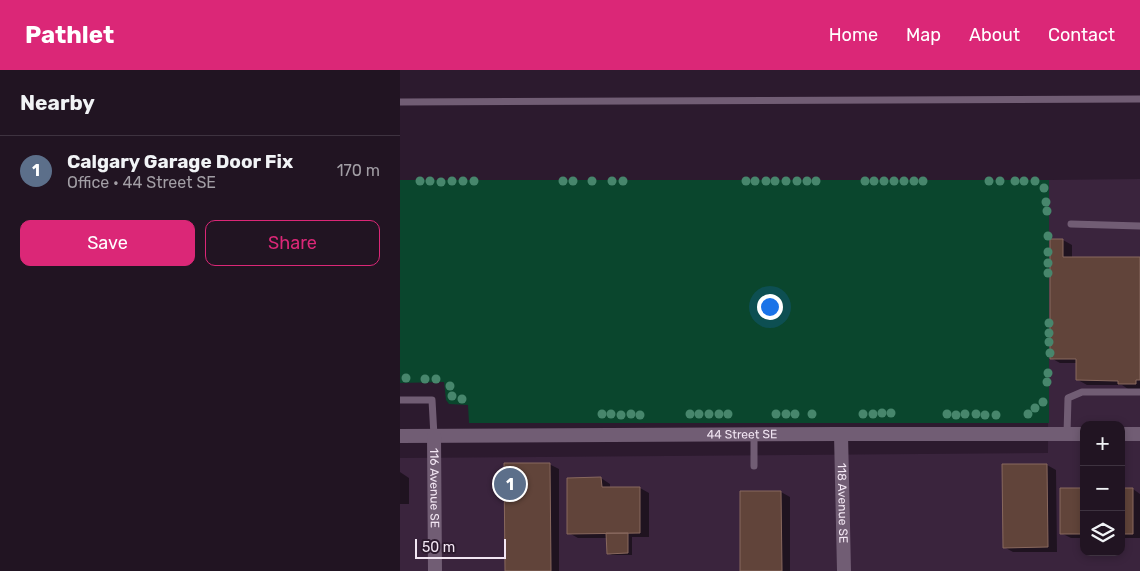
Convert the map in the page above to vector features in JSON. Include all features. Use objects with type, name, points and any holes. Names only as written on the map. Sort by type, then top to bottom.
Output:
[{"type":"street","name":"118 Avenue SE","points":[[841,434],[844,571]]},
{"type":"street","name":"44 Street SE","points":[[400,436],[1080,434]]},
{"type":"street","points":[[1125,434],[1140,434]]},
{"type":"street","name":"116 Avenue SE","points":[[434,436],[435,571]]},
{"type":"lane","points":[[400,102],[1140,99]]},
{"type":"lane","points":[[1071,224],[1140,226]]},
{"type":"lane","points":[[1066,434],[1068,398],[1082,392],[1140,392]]},
{"type":"lane","points":[[400,400],[432,400],[434,436]]},
{"type":"lane","points":[[754,434],[754,466]]},
{"type":"shaded area","points":[[1140,179],[1140,571],[400,571],[400,458],[1048,453],[1049,180]]},
{"type":"green space","points":[[400,180],[1049,180],[1049,423],[469,423],[468,405],[449,404],[446,400],[444,382],[400,383]]},
{"type":"building","points":[[1050,239],[1063,239],[1063,257],[1140,257],[1140,380],[1136,380],[1136,384],[1118,384],[1118,381],[1076,380],[1076,359],[1050,359]]},
{"type":"building","points":[[504,463],[550,463],[551,571],[505,571]]},
{"type":"building","points":[[1002,464],[1047,464],[1048,547],[1003,548]]},
{"type":"building","points":[[601,477],[602,487],[640,487],[640,533],[567,534],[567,478]]},
{"type":"building","points":[[1060,488],[1080,488],[1080,534],[1060,534]]},
{"type":"building","points":[[1125,488],[1133,488],[1133,534],[1125,534]]},
{"type":"building","points":[[740,491],[781,491],[782,571],[740,571]]},
{"type":"building","points":[[606,533],[628,533],[628,553],[607,554]]},
{"type":"place","name":"Calgary Garage Door Fix","points":[[510,484]]}]
